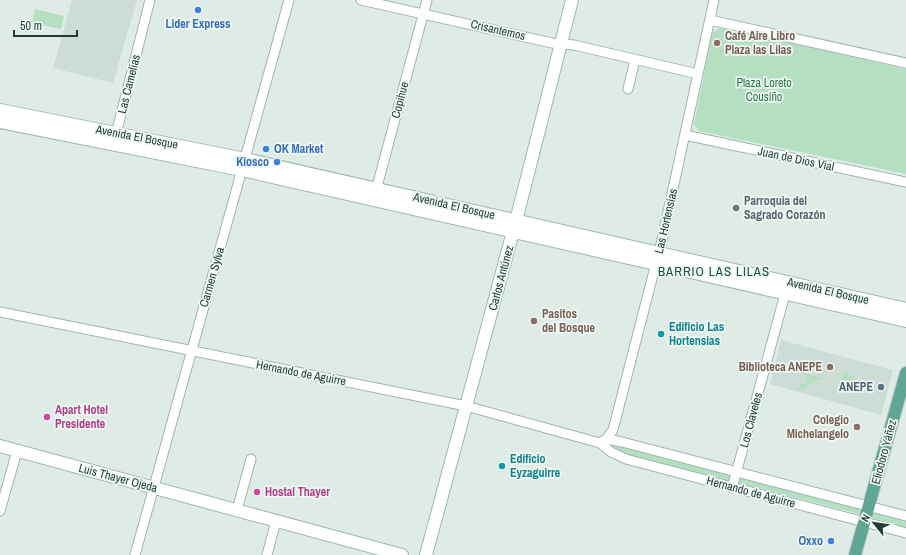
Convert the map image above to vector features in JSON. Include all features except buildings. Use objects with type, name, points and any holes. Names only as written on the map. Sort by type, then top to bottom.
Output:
[{"type":"main road","name":"Eliodoro Yáñez","points":[[856,555],[906,373]]},
{"type":"street","name":"Las Camelias","points":[[115,139],[150,0]]},
{"type":"street","name":"Carmen Sylva","points":[[135,555],[289,0]]},
{"type":"street","name":"Crisantemos","points":[[361,0],[698,74]]},
{"type":"street","name":"Copihue","points":[[375,194],[427,0]]},
{"type":"street","name":"Carlos Antúnez","points":[[426,555],[515,226],[572,0]]},
{"type":"street","name":"Las Hortensias","points":[[603,441],[613,430],[657,258],[714,0]]},
{"type":"street","points":[[710,20],[906,63]]},
{"type":"street","points":[[628,89],[635,60]]},
{"type":"street","name":"Avenida El Bosque","points":[[0,110],[115,139]]},
{"type":"street","name":"Avenida El Bosque","points":[[0,122],[115,139],[244,164],[787,288],[906,321]]},
{"type":"street","name":"Juan de Dios Vial","points":[[685,135],[906,182]]},
{"type":"street","name":"Avenida El Bosque","points":[[787,288],[906,309]]},
{"type":"street","name":"Los Claveles","points":[[732,488],[787,288]]},
{"type":"street","name":"Hernando de Aguirre","points":[[0,312],[466,406],[603,441],[622,442],[906,516]]},
{"type":"street","name":"Hernando de Aguirre","points":[[603,441],[611,452],[620,457],[906,533]]},
{"type":"street","name":"Luis Thayer Ojeda","points":[[0,446],[402,555]]},
{"type":"street","points":[[0,510],[17,451]]},
{"type":"street","points":[[237,510],[251,459]]},
{"type":"street","points":[[267,555],[276,521]]},
{"type":"shaded area","points":[[72,0],[137,0],[113,83],[53,68]]},
{"type":"shaded area","points":[[781,340],[893,370],[881,415],[770,384]]},
{"type":"green space","points":[[35,9],[64,16],[61,29],[32,23]]},
{"type":"green space","name":"Plaza Loreto Cousiño","points":[[719,28],[772,37],[906,69],[906,174],[699,131],[694,125],[712,33]]},
{"type":"green space","points":[[801,365],[808,366],[806,374],[823,378],[807,386],[805,390],[799,389],[800,383],[805,384],[807,375],[799,372]]},
{"type":"green space","points":[[844,373],[855,377],[851,391],[840,388],[837,381],[841,382]]},
{"type":"green space","points":[[610,446],[624,447],[906,520],[906,528],[852,512],[621,453]]},
{"type":"place","name":"Lider Express","points":[[198,10]]},
{"type":"place","name":"Café Aire Libro Plaza las Lilas","points":[[717,43]]},
{"type":"place","name":"OK Market","points":[[266,149]]},
{"type":"place","name":"Kiosco","points":[[277,162]]},
{"type":"place","name":"Parroquia del Sagrado Corazón","points":[[736,208]]},
{"type":"place","name":"Pasitos del Bosque","points":[[534,321]]},
{"type":"place","name":"Edificio Las Hortensias","points":[[661,334]]},
{"type":"place","name":"Biblioteca ANEPE","points":[[830,367]]},
{"type":"place","name":"ANEPE","points":[[881,387]]},
{"type":"place","name":"Apart Hotel Presidente","points":[[47,417]]},
{"type":"place","name":"Colegio Michelangelo","points":[[857,427]]},
{"type":"place","name":"Edificio Eyzaguirre","points":[[502,466]]},
{"type":"place","name":"Hostal Thayer","points":[[257,492]]},
{"type":"place","name":"Oxxo","points":[[831,541]]},
{"type":"district","name":"BARRIO LAS LILAS","points":[[714,271]]}]
